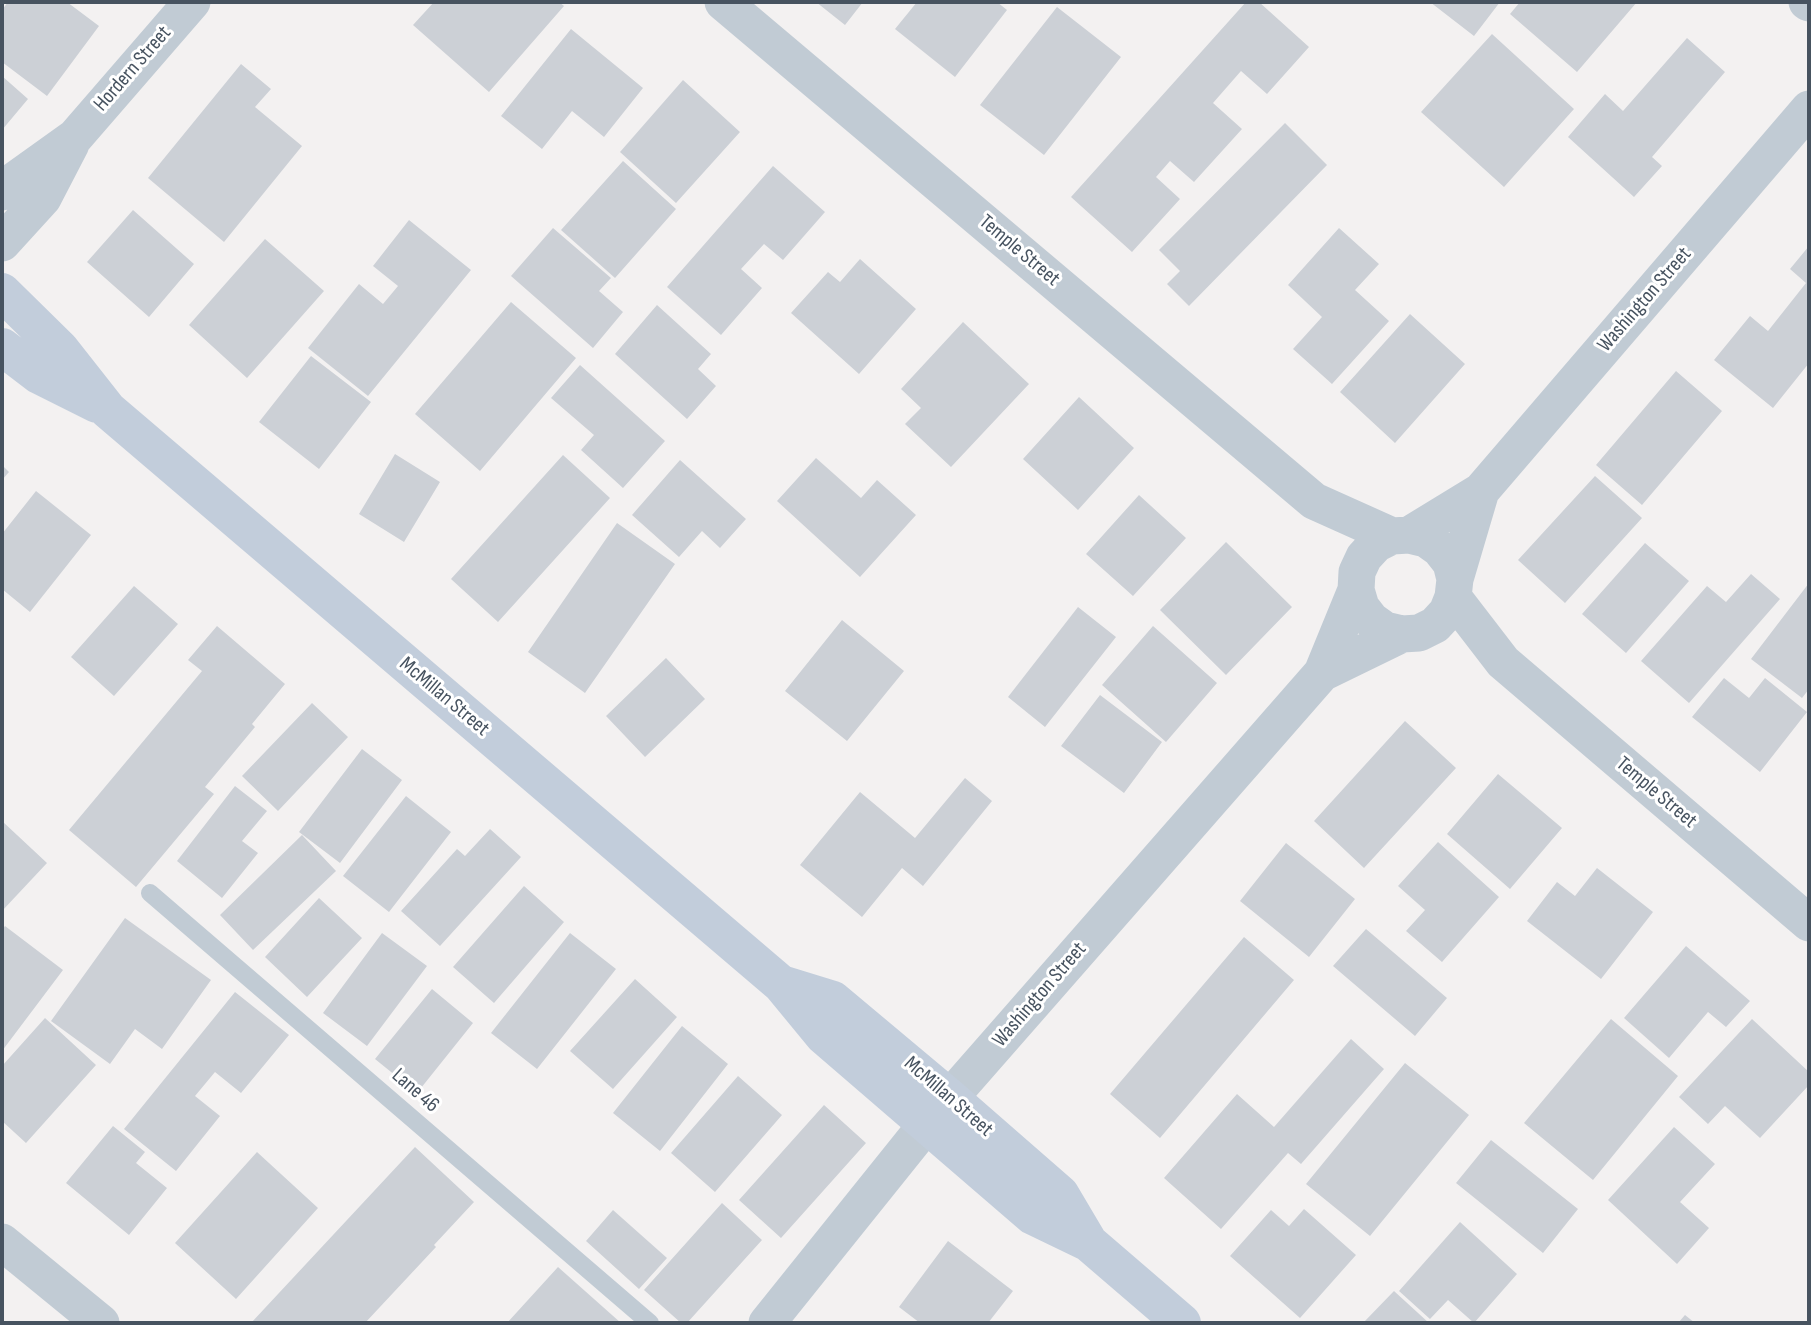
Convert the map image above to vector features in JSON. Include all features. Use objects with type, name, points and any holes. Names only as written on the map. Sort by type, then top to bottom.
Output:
[{"type":"main road","name":"McMillan Street","points":[[2,292],[60,349],[108,410],[781,984],[823,1035],[938,1111],[1033,1216],[1089,1243],[1182,1323]]},
{"type":"main road","name":"McMillan Street","points":[[2,347],[39,375],[108,410]]},
{"type":"street","name":"Hordern Street","points":[[2,243],[43,198],[75,137],[192,2]]},
{"type":"street","name":"Temple Street","points":[[723,2],[1314,501],[1400,536]]},
{"type":"street","name":"Washington Street","points":[[1400,536],[1482,491],[1809,108]]},
{"type":"street","name":"Hordern Street","points":[[2,192],[75,137]]},
{"type":"street","name":"Washington Street","points":[[1454,588],[1482,491]]},
{"type":"street","name":"Temple Street","points":[[1314,501],[1357,581]]},
{"type":"street","points":[[1400,536],[1426,539],[1440,549],[1451,563],[1454,588],[1447,612],[1435,625],[1411,633],[1385,630],[1371,620],[1361,607],[1357,581],[1364,557],[1376,544],[1400,536]]},
{"type":"street","name":"Washington Street","points":[[767,1323],[938,1111],[1322,673],[1357,581]]},
{"type":"street","name":"Temple Street","points":[[1454,588],[1503,662],[1809,923]]},
{"type":"street","name":"Temple Street","points":[[1411,633],[1503,662]]},
{"type":"street","name":"Washington Street","points":[[1322,673],[1411,633]]},
{"type":"street","points":[[2,1242],[101,1323]]},
{"type":"lane","name":"Lane 46","points":[[150,893],[650,1323]]},
{"type":"building","points":[[8,2],[67,2],[99,26],[47,96],[2,62],[2,10]]},
{"type":"building","points":[[434,2],[559,2],[564,6],[489,92],[413,25]]},
{"type":"building","points":[[816,2],[863,2],[845,25]]},
{"type":"building","points":[[917,2],[997,2],[1007,10],[955,77],[895,29]]},
{"type":"building","points":[[1246,2],[1259,2],[1309,47],[1267,94],[1241,71],[1213,103],[1242,129],[1194,182],[1170,161],[1156,177],[1180,199],[1132,252],[1071,197]]},
{"type":"building","points":[[1430,2],[1500,2],[1474,36]]},
{"type":"building","points":[[1520,2],[1637,2],[1577,72],[1510,14]]},
{"type":"building","points":[[1057,7],[1121,57],[1044,155],[980,105]]},
{"type":"building","points":[[571,29],[643,88],[604,137],[572,111],[542,149],[501,116]]},
{"type":"building","points":[[1492,34],[1574,109],[1504,187],[1421,112]]},
{"type":"building","points":[[1687,38],[1725,72],[1652,157],[1662,166],[1634,197],[1568,137],[1605,94],[1623,111]]},
{"type":"building","points":[[241,64],[271,89],[255,107],[302,146],[224,242],[148,178]]},
{"type":"building","points":[[2,76],[28,99],[2,130]]},
{"type":"building","points":[[683,80],[740,132],[676,203],[620,152]]},
{"type":"building","points":[[1285,123],[1327,165],[1189,306],[1167,284],[1180,271],[1159,250]]},
{"type":"building","points":[[623,161],[676,209],[615,278],[561,230]]},
{"type":"building","points":[[773,166],[825,212],[783,260],[764,244],[741,269],[762,288],[721,335],[667,287]]},
{"type":"building","points":[[133,210],[194,264],[149,317],[87,262]]},
{"type":"building","points":[[409,220],[471,270],[368,396],[308,348],[359,284],[383,304],[398,286],[373,266]]},
{"type":"building","points":[[553,228],[611,278],[599,291],[623,312],[593,348],[511,276]]},
{"type":"building","points":[[1339,228],[1379,264],[1355,290],[1389,321],[1332,384],[1293,349],[1322,317],[1288,285]]},
{"type":"building","points":[[265,239],[324,291],[247,378],[189,325]]},
{"type":"building","points":[[1809,246],[1809,363],[1773,408],[1714,360],[1750,316],[1768,331],[1806,283],[1790,269]]},
{"type":"building","points":[[860,259],[916,309],[859,374],[791,313],[828,272],[840,282]]},
{"type":"building","points":[[511,302],[576,358],[480,471],[415,414]]},
{"type":"building","points":[[657,305],[711,354],[698,369],[716,386],[687,419],[615,354]]},
{"type":"building","points":[[1410,314],[1465,364],[1395,443],[1340,392]]},
{"type":"building","points":[[963,322],[1029,384],[951,467],[905,424],[921,408],[901,389]]},
{"type":"building","points":[[311,356],[371,402],[319,469],[259,422]]},
{"type":"building","points":[[580,365],[665,441],[623,488],[581,450],[594,435],[551,398]]},
{"type":"building","points":[[1676,371],[1722,411],[1642,505],[1596,465]]},
{"type":"building","points":[[1079,397],[1134,448],[1078,510],[1023,459]]},
{"type":"building","points":[[395,454],[440,482],[404,542],[359,514]]},
{"type":"building","points":[[563,455],[610,498],[498,622],[451,579]]},
{"type":"building","points":[[816,458],[861,498],[877,480],[916,515],[860,577],[777,501]]},
{"type":"building","points":[[680,460],[746,519],[720,548],[702,531],[679,557],[632,515]]},
{"type":"building","points":[[2,465],[9,472],[2,480]]},
{"type":"building","points":[[1595,476],[1642,518],[1565,603],[1518,560]]},
{"type":"building","points":[[36,491],[91,535],[30,612],[2,589],[2,534]]},
{"type":"building","points":[[1139,495],[1186,538],[1133,596],[1086,554]]},
{"type":"building","points":[[617,523],[675,564],[585,693],[528,652]]},
{"type":"building","points":[[1226,542],[1292,607],[1226,675],[1160,610]]},
{"type":"building","points":[[1645,543],[1689,581],[1626,653],[1582,614]]},
{"type":"building","points":[[1751,574],[1780,599],[1689,703],[1641,661],[1707,586],[1726,602]]},
{"type":"building","points":[[1809,583],[1809,689],[1802,698],[1751,659]]},
{"type":"building","points":[[134,586],[178,624],[114,696],[71,657]]},
{"type":"building","points":[[1078,607],[1116,637],[1045,727],[1008,697]]},
{"type":"building","points":[[842,620],[904,671],[847,741],[785,691]]},
{"type":"building","points":[[217,626],[285,684],[252,724],[255,727],[205,787],[214,794],[136,887],[69,830],[202,671],[188,660]]},
{"type":"building","points":[[1153,626],[1217,683],[1166,742],[1102,685]]},
{"type":"building","points":[[666,658],[705,699],[645,757],[606,716]]},
{"type":"building","points":[[1724,678],[1749,698],[1765,678],[1807,712],[1760,772],[1692,717]]},
{"type":"building","points":[[1100,695],[1162,742],[1124,793],[1061,746]]},
{"type":"building","points":[[312,703],[348,737],[278,811],[242,776]]},
{"type":"building","points":[[1405,721],[1456,768],[1364,868],[1314,821]]},
{"type":"building","points":[[362,749],[402,780],[340,863],[299,832]]},
{"type":"building","points":[[1498,774],[1562,828],[1510,889],[1447,834]]},
{"type":"building","points":[[965,778],[992,801],[923,886],[902,868],[862,917],[800,865],[860,792],[915,838]]},
{"type":"building","points":[[235,786],[267,811],[242,841],[258,853],[222,898],[177,861]]},
{"type":"building","points":[[406,796],[451,832],[389,912],[343,876]]},
{"type":"building","points":[[2,821],[47,863],[2,911]]},
{"type":"building","points":[[490,829],[521,857],[440,946],[401,911],[457,849],[465,856]]},
{"type":"building","points":[[302,835],[336,871],[253,950],[220,915]]},
{"type":"building","points":[[1438,842],[1499,897],[1442,962],[1406,931],[1425,910],[1398,886]]},
{"type":"building","points":[[1286,843],[1355,899],[1309,957],[1240,901]]},
{"type":"building","points":[[1597,868],[1653,912],[1601,979],[1527,921],[1557,882],[1575,896]]},
{"type":"building","points":[[524,886],[564,922],[494,1003],[453,967]]},
{"type":"building","points":[[319,898],[362,938],[307,997],[265,957]]},
{"type":"building","points":[[125,918],[211,980],[162,1049],[135,1029],[110,1064],[51,1021]]},
{"type":"building","points":[[5,926],[63,970],[2,1051],[2,930]]},
{"type":"building","points":[[1366,929],[1447,998],[1415,1036],[1333,966]]},
{"type":"building","points":[[382,933],[427,966],[367,1046],[323,1013]]},
{"type":"building","points":[[570,933],[616,969],[537,1069],[491,1033]]},
{"type":"building","points":[[1244,937],[1294,980],[1160,1138],[1110,1094]]},
{"type":"building","points":[[1686,946],[1750,1001],[1726,1027],[1708,1012],[1669,1058],[1624,1018]]},
{"type":"building","points":[[635,979],[677,1017],[613,1089],[570,1051]]},
{"type":"building","points":[[432,989],[473,1023],[417,1093],[375,1059]]},
{"type":"building","points":[[235,992],[289,1035],[241,1093],[215,1072],[195,1096],[220,1116],[176,1171],[124,1129]]},
{"type":"building","points":[[45,1018],[96,1065],[26,1143],[2,1121],[2,1066]]},
{"type":"building","points":[[1611,1019],[1678,1076],[1593,1180],[1524,1123]]},
{"type":"building","points":[[1752,1019],[1809,1072],[1809,1085],[1760,1138],[1725,1106],[1708,1124],[1679,1097]]},
{"type":"building","points":[[682,1026],[728,1064],[660,1151],[613,1113]]},
{"type":"building","points":[[1351,1039],[1384,1069],[1301,1164],[1288,1153],[1221,1229],[1164,1178],[1237,1094],[1274,1127]]},
{"type":"building","points":[[1405,1063],[1469,1115],[1370,1236],[1306,1184]]},
{"type":"building","points":[[738,1076],[782,1115],[715,1192],[671,1153]]},
{"type":"building","points":[[824,1105],[866,1143],[781,1238],[739,1200]]},
{"type":"building","points":[[113,1126],[145,1152],[136,1163],[167,1188],[129,1235],[66,1183]]},
{"type":"building","points":[[1674,1127],[1715,1164],[1680,1202],[1709,1228],[1677,1264],[1608,1200]]},
{"type":"building","points":[[1491,1140],[1578,1209],[1543,1253],[1456,1183]]},
{"type":"building","points":[[415,1147],[474,1202],[434,1245],[436,1247],[365,1323],[251,1323]]},
{"type":"building","points":[[257,1152],[318,1208],[236,1299],[175,1243]]},
{"type":"building","points":[[722,1203],[762,1240],[687,1323],[681,1323],[644,1290]]},
{"type":"building","points":[[1304,1209],[1356,1255],[1300,1318],[1230,1256],[1271,1210],[1289,1226]]},
{"type":"building","points":[[613,1210],[667,1258],[639,1289],[586,1241]]},
{"type":"building","points":[[1460,1222],[1517,1274],[1474,1323],[1448,1300],[1430,1319],[1399,1291]]},
{"type":"building","points":[[948,1241],[1013,1291],[988,1323],[920,1323],[899,1307]]},
{"type":"building","points":[[558,1267],[621,1323],[507,1323]]},
{"type":"building","points":[[1394,1291],[1429,1323],[1363,1323]]},
{"type":"building","points":[[1685,1315],[1695,1323],[1678,1323]]}]
